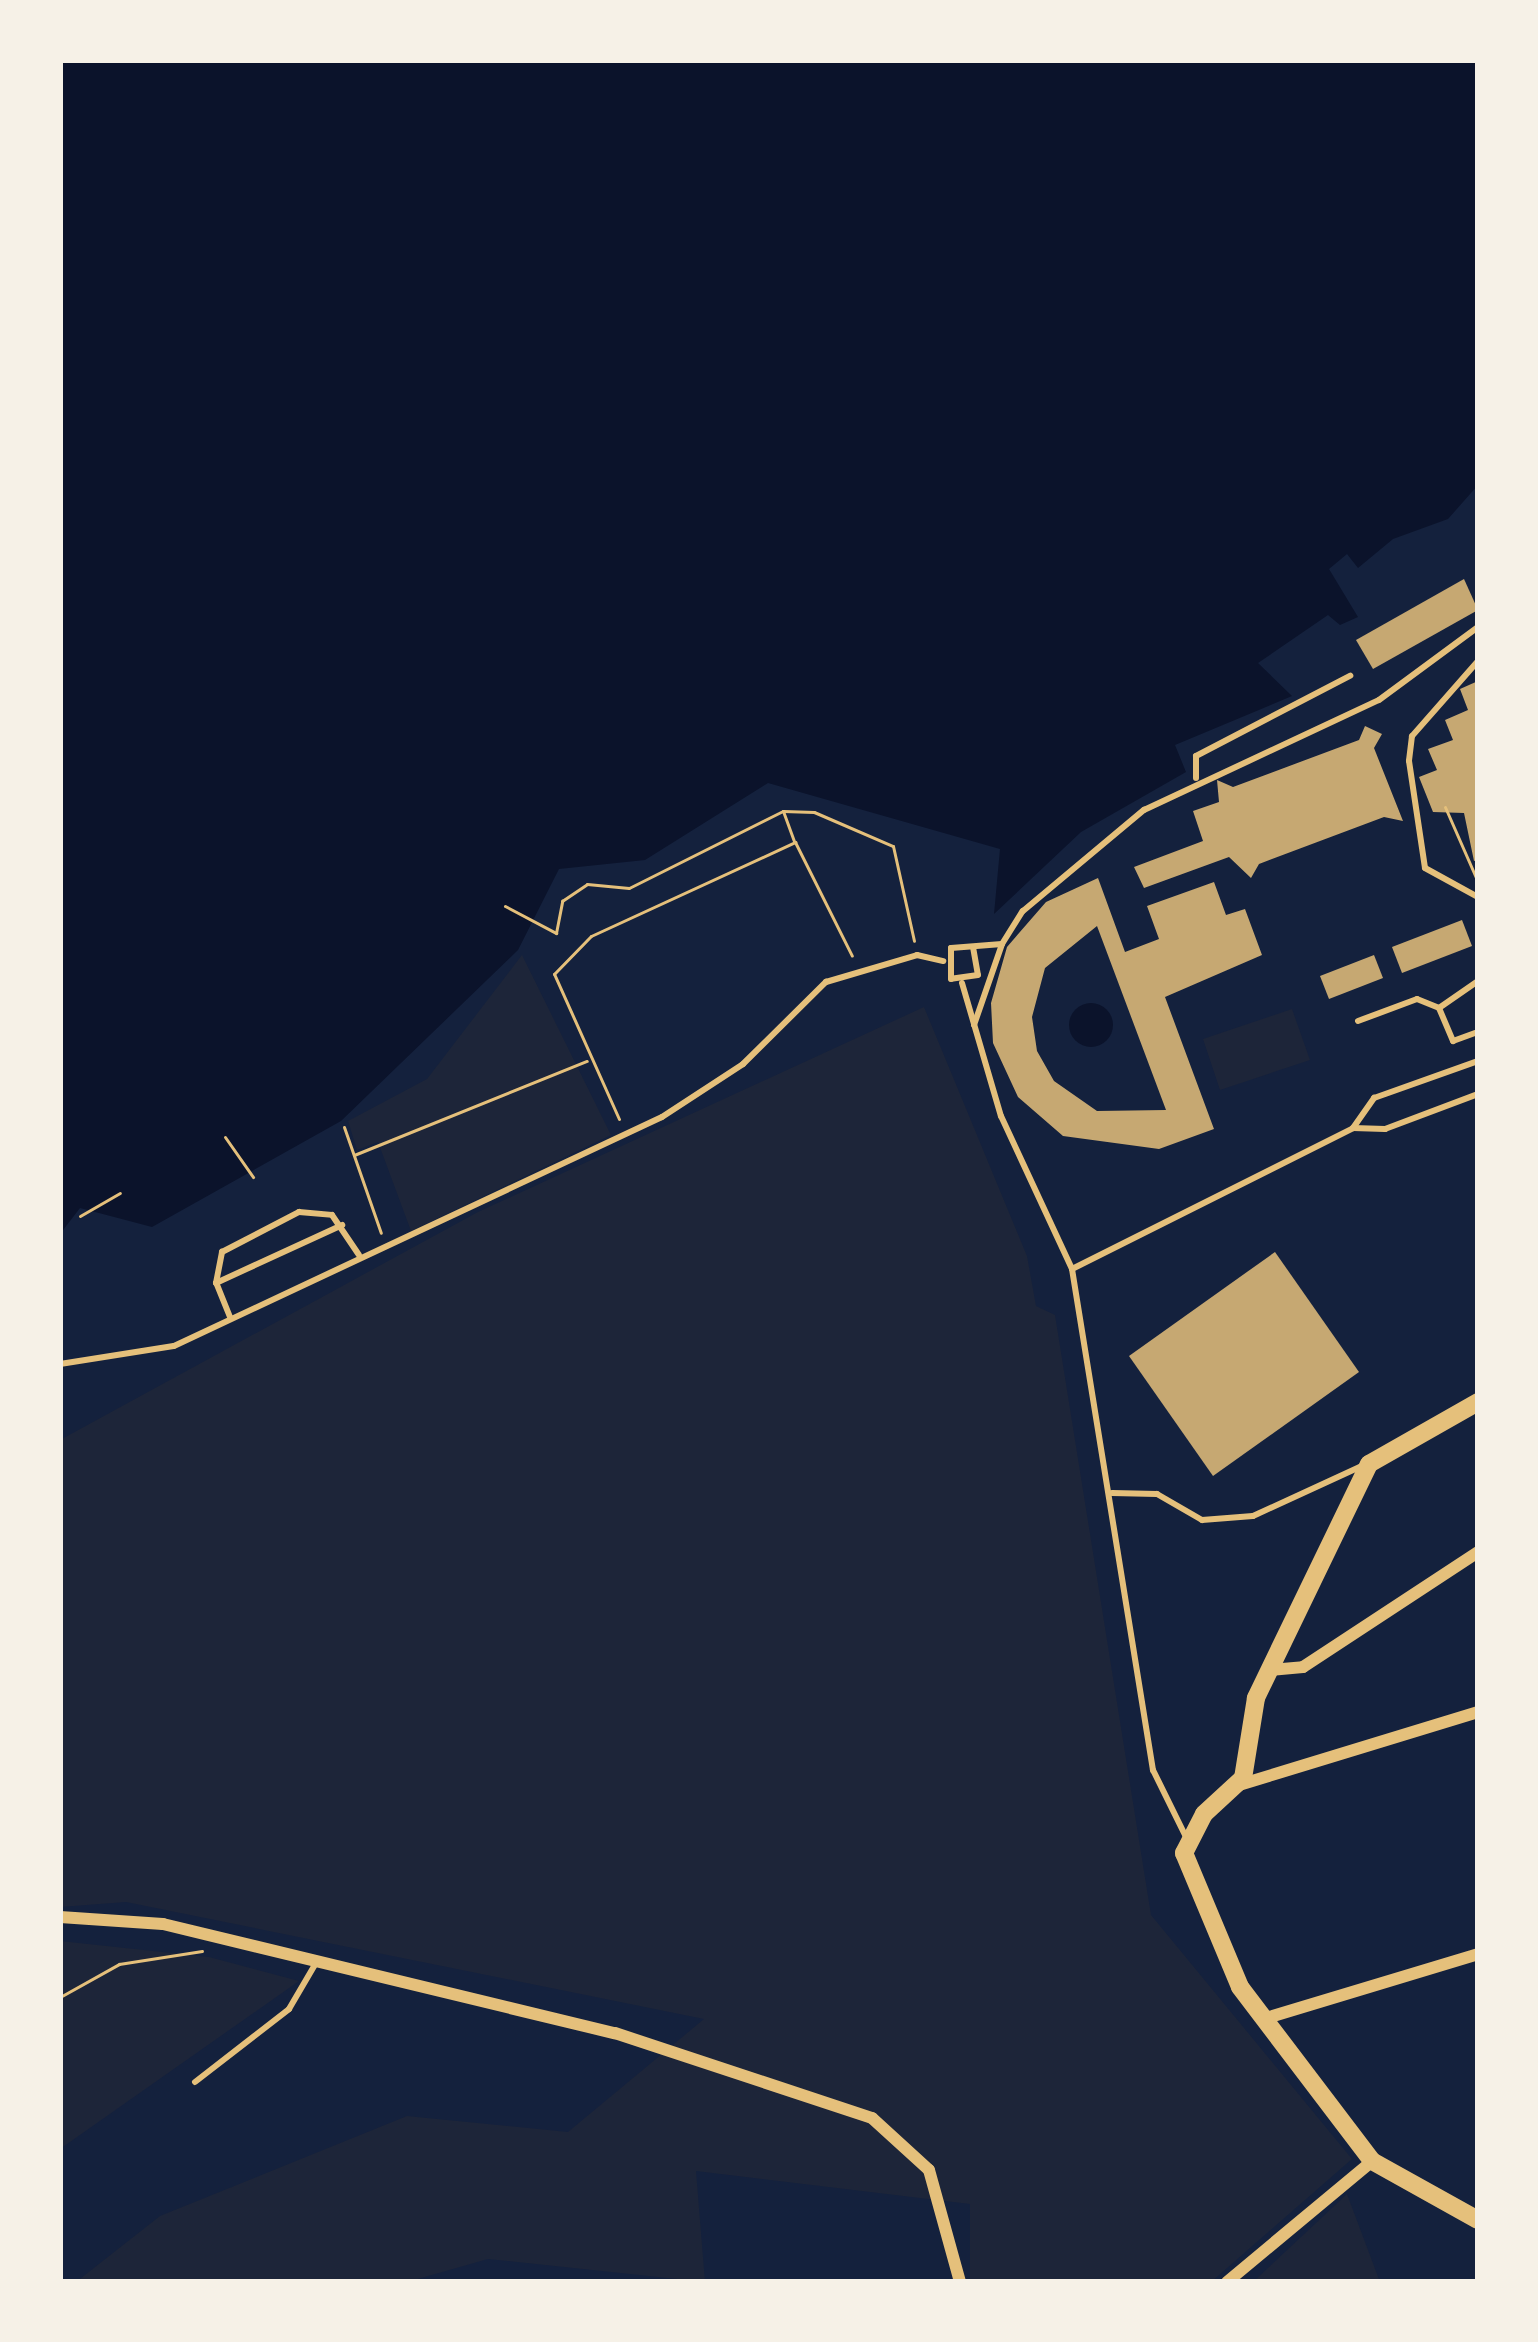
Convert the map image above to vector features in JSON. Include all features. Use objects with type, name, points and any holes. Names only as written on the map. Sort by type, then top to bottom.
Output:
[{"type":"main road","points":[[1478,1402],[1369,1464],[1270,1670],[1238,1786],[1186,1837],[1198,1905],[1263,2019],[1372,2161],[1478,2220]]},
{"type":"street","points":[[1270,1670],[1303,1667],[1478,1552]]},
{"type":"street","points":[[1238,1786],[1478,1712]]},
{"type":"street","points":[[60,1917],[129,1917],[698,2055],[872,2118],[929,2170],[960,2282]]},
{"type":"street","points":[[1263,2019],[1478,1954]]},
{"type":"street","points":[[1227,2282],[1372,2161]]},
{"type":"lane","points":[[973,1030],[1001,944],[1074,865],[1196,778],[1379,700],[1478,627]]},
{"type":"lane","points":[[1478,661],[1412,736],[1409,760],[1425,868],[1478,897]]},
{"type":"lane","points":[[1196,778],[1196,756],[1350,676]]},
{"type":"lane","points":[[943,961],[956,945],[1001,944]]},
{"type":"lane","points":[[962,983],[982,969],[973,947]]},
{"type":"lane","points":[[60,1364],[161,1350],[697,1097],[826,982],[917,955],[943,961],[962,983],[973,1030],[1072,1269],[1112,1493],[1153,1770],[1186,1837]]},
{"type":"lane","points":[[1439,1008],[1478,981]]},
{"type":"lane","points":[[1358,1021],[1417,999],[1439,1008],[1453,1041],[1478,1032]]},
{"type":"lane","points":[[1072,1269],[1353,1128],[1374,1098],[1478,1060]]},
{"type":"lane","points":[[1353,1128],[1385,1129],[1478,1094]]},
{"type":"lane","points":[[230,1317],[216,1283],[230,1245],[299,1212],[321,1209],[342,1225],[358,1255]]},
{"type":"lane","points":[[216,1283],[342,1225]]},
{"type":"lane","points":[[1112,1493],[1157,1494],[1202,1520],[1252,1516],[1369,1464]]},
{"type":"lane","points":[[195,2081],[289,2009],[317,1961]]},
{"type":"path","points":[[1445,807],[1478,882]]},
{"type":"path","points":[[783,811],[857,971]]},
{"type":"path","points":[[505,906],[556,933],[562,901],[587,884],[629,889],[783,811],[893,846],[917,955]]},
{"type":"path","points":[[626,1131],[588,1061],[554,974],[568,952],[795,842]]},
{"type":"path","points":[[354,1155],[588,1061]]},
{"type":"path","points":[[344,1127],[385,1243]]},
{"type":"path","points":[[225,1137],[253,1177]]},
{"type":"path","points":[[80,1216],[120,1193]]},
{"type":"path","points":[[60,1997],[118,1964],[184,1960],[226,1940]]},
{"type":"shaded area","points":[[60,60],[1478,60],[1478,485],[1448,519],[1393,539],[1358,568],[1347,554],[1329,569],[1358,617],[1340,625],[1328,615],[1258,663],[1292,696],[1175,745],[1186,772],[1081,832],[994,914],[1000,849],[768,783],[645,860],[559,869],[518,950],[341,1121],[152,1227],[80,1208],[60,1234]]},
{"type":"shaded area","points":[[522,955],[611,1135],[411,1231],[378,1142],[357,1150],[348,1121],[427,1079]]},
{"type":"shaded area","points":[[1091,1003],[1106,1010],[1113,1025],[1106,1040],[1091,1047],[1076,1040],[1069,1025],[1076,1010]]},
{"type":"shaded area","points":[[924,1007],[1027,1256],[1036,1306],[1055,1315],[1151,1915],[1352,2159],[1211,2282],[970,2282],[970,2204],[696,2171],[705,2282],[488,2259],[407,2282],[76,2282],[160,2216],[407,2116],[568,2132],[704,2019],[126,1902],[60,1907],[60,1440],[478,1212]]},
{"type":"shaded area","points":[[1292,1009],[1310,1060],[1220,1090],[1203,1039]]},
{"type":"shaded area","points":[[60,1941],[209,1957],[299,1981],[60,2149]]},
{"type":"shaded area","points":[[1347,2194],[1380,2282],[1253,2282]]},
{"type":"building","points":[[1464,579],[1478,610],[1373,669],[1356,640]]},
{"type":"building","points":[[1478,681],[1478,860],[1474,861],[1464,813],[1433,812],[1419,777],[1437,770],[1428,749],[1453,740],[1445,720],[1468,710],[1460,689]]},
{"type":"building","points":[[1365,726],[1382,734],[1374,748],[1403,821],[1384,817],[1259,864],[1251,878],[1229,857],[1144,888],[1134,867],[1203,841],[1193,811],[1219,802],[1217,780],[1233,787],[1359,740]]},
{"type":"building","points":[[1098,878],[1125,952],[1159,939],[1147,906],[1214,882],[1226,915],[1245,909],[1262,955],[1165,997],[1214,1129],[1159,1149],[1063,1136],[1018,1097],[993,1043],[991,1003],[1007,947],[1046,902]],"holes":[[[1097,926],[1166,1110],[1097,1111],[1054,1081],[1037,1051],[1032,1017],[1045,968]]]},
{"type":"building","points":[[1462,920],[1472,946],[1402,973],[1392,947]]},
{"type":"building","points":[[1374,955],[1383,978],[1329,999],[1320,976]]},
{"type":"building","points":[[1275,1252],[1359,1372],[1213,1476],[1129,1356]]}]
